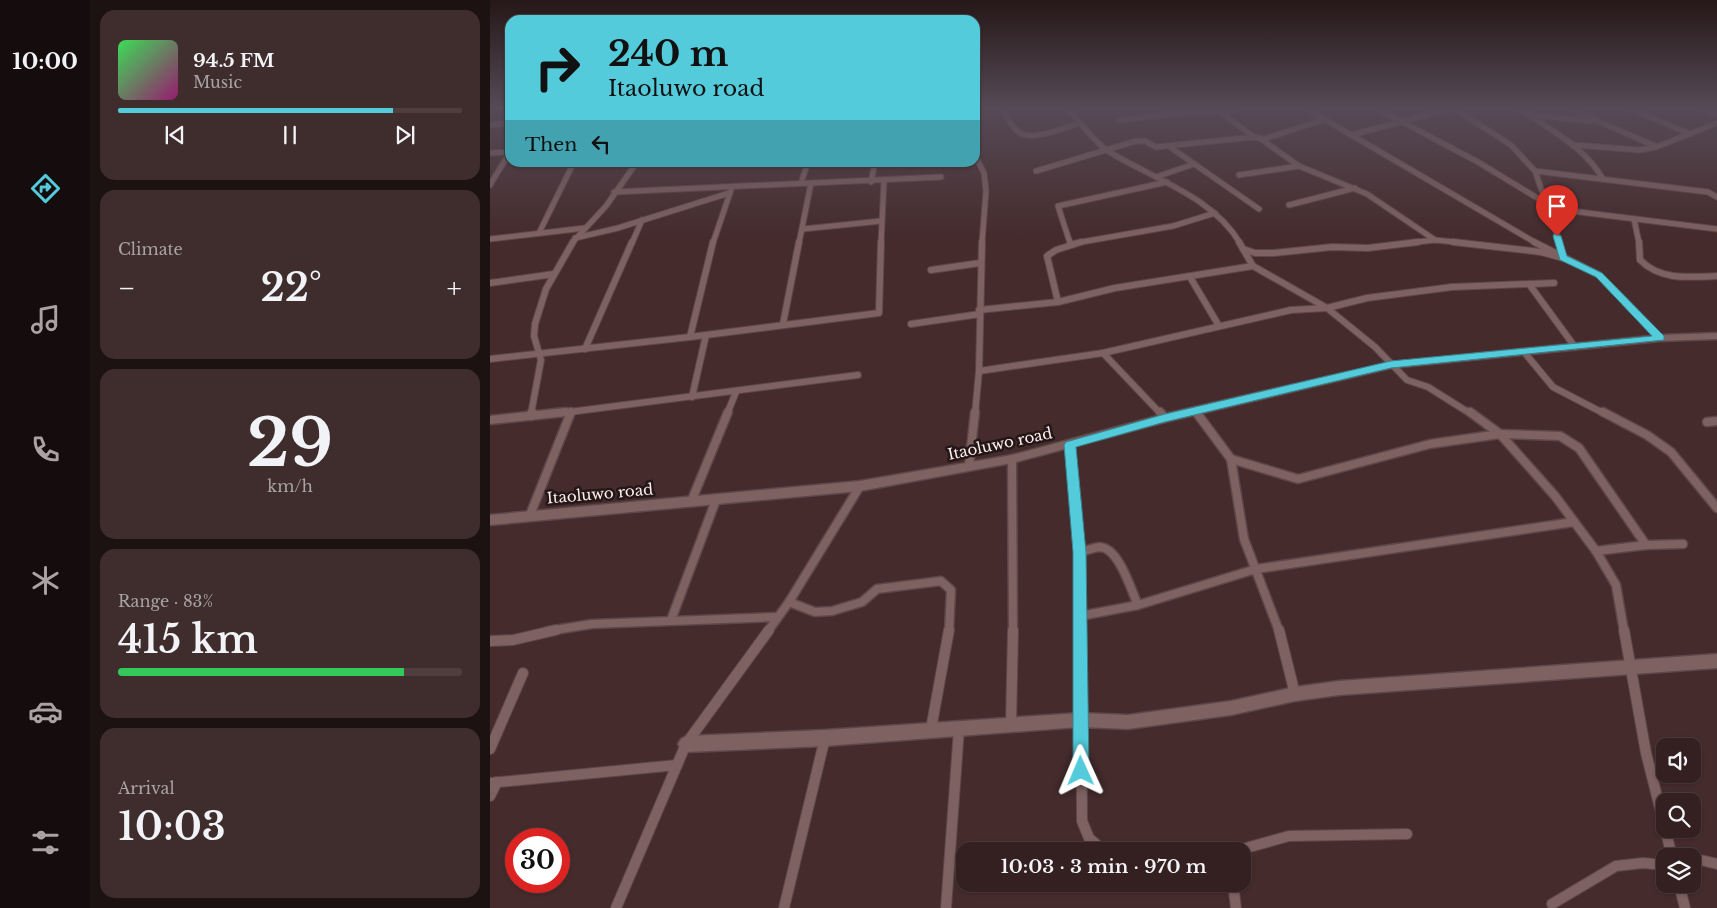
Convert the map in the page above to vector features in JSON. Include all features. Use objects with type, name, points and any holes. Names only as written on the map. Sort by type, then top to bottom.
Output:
[{"type":"street","points":[[1036,171],[1101,151]]},
{"type":"street","points":[[1109,151],[1167,182],[1215,213],[1233,232],[1253,266],[1326,308],[1375,347],[1408,380],[1428,387],[1455,402],[1500,434],[1555,496],[1596,552],[1616,585],[1646,753],[1656,793]]},
{"type":"street","points":[[1177,151],[1259,209]]},
{"type":"street","points":[[1279,151],[1299,166],[1355,188],[1435,240]]},
{"type":"street","points":[[1379,151],[1563,258],[1599,275],[1660,338]]},
{"type":"street","points":[[1459,151],[1545,205],[1634,219],[1717,229]]},
{"type":"street","points":[[1517,151],[1535,171],[1563,258]]},
{"type":"street","points":[[1581,151],[1594,164],[1603,179]]},
{"type":"street","points":[[490,153],[505,152]]},
{"type":"street","points":[[490,184],[505,160]]},
{"type":"street","points":[[970,466],[979,371],[980,264],[986,191],[984,172],[980,164]]},
{"type":"street","points":[[1156,177],[1194,164]]},
{"type":"street","points":[[1239,175],[1299,166]]},
{"type":"street","points":[[539,233],[572,167]]},
{"type":"street","points":[[531,416],[541,360],[534,336],[535,324],[546,289],[575,238],[606,206],[633,167]]},
{"type":"street","points":[[801,183],[806,167]]},
{"type":"street","points":[[871,182],[874,167]]},
{"type":"street","points":[[1535,171],[1708,192],[1717,197]]},
{"type":"street","points":[[614,192],[801,183],[871,182],[941,177]]},
{"type":"street","points":[[490,359],[690,337],[879,313],[881,220],[884,181]]},
{"type":"street","points":[[1071,245],[1058,206],[1167,182]]},
{"type":"street","points":[[784,324],[811,183]]},
{"type":"street","points":[[690,337],[708,257],[729,192],[734,186]]},
{"type":"street","points":[[1289,205],[1355,188]]},
{"type":"street","points":[[575,238],[618,228],[729,192]]},
{"type":"street","points":[[1058,302],[1047,256],[1071,245],[1168,227],[1215,213]]},
{"type":"street","points":[[1634,219],[1639,237],[1640,260],[1643,264],[1664,274],[1717,276]]},
{"type":"street","points":[[585,349],[642,220]]},
{"type":"street","points":[[803,229],[881,220]]},
{"type":"street","points":[[490,239],[585,228]]},
{"type":"street","points":[[1244,250],[1255,253],[1274,253],[1332,247],[1368,248],[1435,240],[1541,252],[1563,258]]},
{"type":"street","points":[[931,270],[980,264]]},
{"type":"street","points":[[911,324],[979,312],[1058,302],[1115,288],[1253,266]]},
{"type":"street","points":[[490,284],[554,274]]},
{"type":"street","points":[[1190,277],[1219,326]]},
{"type":"street","points":[[979,371],[1103,353],[1290,310],[1326,308],[1367,298],[1433,290],[1554,283]]},
{"type":"street","points":[[1529,284],[1575,347]]},
{"type":"street","points":[[692,397],[706,335]]},
{"type":"street","name":"Itaoluwo road","points":[[490,520],[860,486],[1012,459],[1165,418],[1391,365],[1660,338],[1715,338]]},
{"type":"street","points":[[1524,352],[1552,387],[1647,435],[1671,452],[1717,508]]},
{"type":"street","points":[[1103,353],[1165,418]]},
{"type":"street","points":[[490,420],[736,392],[858,375]]},
{"type":"street","points":[[692,502],[736,392]]},
{"type":"street","points":[[1195,411],[1230,459],[1244,539],[1279,630],[1295,694]]},
{"type":"street","points":[[530,515],[571,412]]},
{"type":"street","points":[[1708,422],[1717,421]]},
{"type":"street","points":[[1230,459],[1298,479],[1430,444],[1500,434],[1552,435],[1568,439],[1579,448],[1646,545]]},
{"type":"street","points":[[1070,445],[1080,552],[1082,821],[1089,838],[1094,842]]},
{"type":"street","points":[[1011,724],[1014,604],[1012,459]]},
{"type":"street","points":[[616,908],[686,744],[776,617],[789,602],[860,486]]},
{"type":"street","points":[[671,620],[716,500]]},
{"type":"street","points":[[1080,616],[1138,605],[1256,569],[1574,522]]},
{"type":"street","points":[[1596,552],[1646,545],[1683,544]]},
{"type":"street","points":[[1080,552],[1100,547],[1114,554],[1138,605]]},
{"type":"street","points":[[789,602],[815,612],[832,611],[862,602],[877,589],[941,581],[947,584],[951,590],[952,597],[948,644],[931,729]]},
{"type":"street","points":[[490,641],[513,640],[537,633],[592,624],[776,617]]},
{"type":"street","points":[[686,744],[825,738],[931,729],[959,729],[1080,720],[1128,722],[1231,708],[1295,694],[1339,688],[1717,661]]},
{"type":"street","points":[[490,750],[523,673]]},
{"type":"street","points":[[946,908],[959,729]]},
{"type":"street","points":[[784,908],[825,738]]},
{"type":"street","points":[[490,796],[494,782],[677,765]]},
{"type":"street","points":[[1251,847],[1289,836],[1407,834]]},
{"type":"street","points":[[1701,860],[1717,864]]},
{"type":"street","points":[[1552,904],[1616,866],[1643,863],[1656,864]]},
{"type":"street","points":[[1234,892],[1236,908]]},
{"type":"street","points":[[1681,893],[1685,908]]},
{"type":"route","points":[[1081,771],[1080,552],[1074,508],[1070,445],[1165,418],[1391,365],[1660,338],[1599,275],[1563,258],[1557,236]]}]
